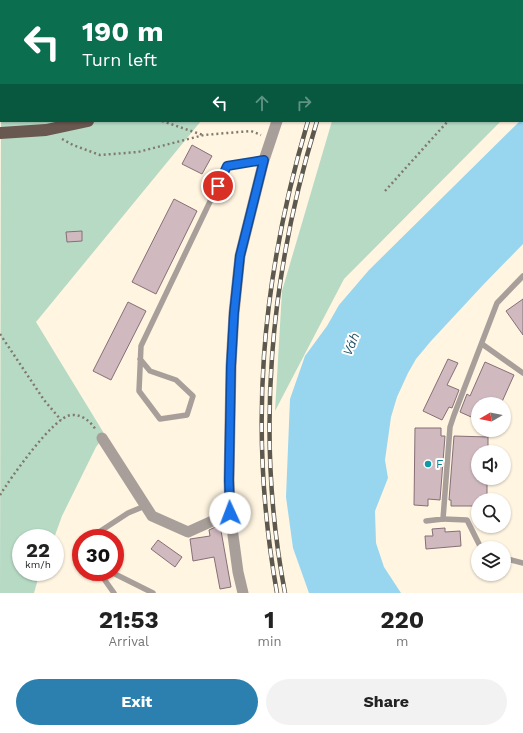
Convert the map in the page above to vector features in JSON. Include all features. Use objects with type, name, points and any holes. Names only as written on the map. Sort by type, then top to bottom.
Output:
[{"type":"main road","points":[[1,133],[46,130],[83,122]]},
{"type":"street","points":[[243,593],[238,572],[230,513],[229,480],[231,366],[234,313],[240,256],[264,160],[277,122]]},
{"type":"street","points":[[102,438],[152,516],[188,532],[230,513]]},
{"type":"lane","points":[[140,359],[150,371],[176,380],[193,396],[187,415],[160,419],[140,391],[140,359],[140,346],[227,166],[264,160]]},
{"type":"lane","points":[[443,519],[450,427],[454,414],[497,303],[523,276]]},
{"type":"lane","points":[[482,344],[523,373]]},
{"type":"lane","points":[[104,529],[128,513],[145,506]]},
{"type":"lane","points":[[426,521],[443,519],[467,520],[478,541]]},
{"type":"lane","points":[[511,560],[523,563]]},
{"type":"lane","points":[[124,578],[153,593]]},
{"type":"lane","points":[[105,581],[114,593]]},
{"type":"path","points":[[165,122],[204,135]]},
{"type":"path","points":[[385,191],[447,122]]},
{"type":"path","points":[[46,130],[73,145],[100,155],[138,152],[204,135],[252,131],[271,138]]},
{"type":"path","points":[[0,334],[44,400],[61,420]]},
{"type":"path","points":[[0,493],[34,448],[61,420],[69,415],[85,418],[102,438]]},
{"type":"green space","points":[[1,122],[200,122],[36,322],[105,435],[96,447],[62,516],[57,529],[12,529],[12,581],[37,581],[34,593],[0,593]]},
{"type":"green space","points":[[332,122],[500,122],[344,279],[275,411],[282,291]]},
{"type":"water","name":"Váh","points":[[519,122],[523,122],[523,244],[483,285],[416,359],[397,397],[391,417],[385,460],[388,478],[375,511],[376,543],[384,567],[401,593],[309,593],[293,548],[286,497],[290,399],[305,356],[327,326],[339,305],[369,270]]},
{"type":"building","points":[[192,145],[212,156],[202,174],[182,164]]},
{"type":"building","points":[[174,199],[197,211],[156,294],[132,282]]},
{"type":"building","points":[[82,231],[82,241],[67,242],[66,232]]},
{"type":"building","points":[[523,299],[523,335],[506,311]]},
{"type":"building","points":[[128,302],[146,311],[111,380],[93,371]]},
{"type":"building","points":[[448,359],[458,363],[447,385],[459,390],[452,408],[449,407],[442,420],[423,411]]},
{"type":"building","points":[[485,362],[514,375],[504,397],[471,397],[471,417],[460,412],[467,394],[470,396]]},
{"type":"building","name":"F","points":[[415,428],[441,428],[441,436],[445,436],[440,500],[428,499],[428,506],[414,505]]},
{"type":"building","points":[[454,436],[488,437],[488,445],[471,445],[471,485],[487,485],[487,493],[471,493],[471,506],[451,506],[451,500],[449,500]]},
{"type":"building","points":[[220,525],[231,587],[220,589],[214,557],[193,561],[190,539],[210,536],[209,530]]},
{"type":"building","points":[[445,528],[445,532],[460,531],[461,546],[426,549],[425,536],[433,536],[432,529]]},
{"type":"building","points":[[158,540],[182,557],[175,567],[151,549]]},
{"type":"railway","points":[[277,593],[268,532],[263,473],[262,414],[264,356],[270,297],[279,239],[292,180],[308,122]]},
{"type":"railway","points":[[285,593],[276,534],[271,474],[270,415],[272,355],[278,296],[288,237],[301,179],[317,122]]},
{"type":"place","name":"F","points":[[428,464]]},
{"type":"route","points":[[218,186],[227,166],[264,160],[240,256],[234,313],[231,366],[229,480],[230,513]]}]
